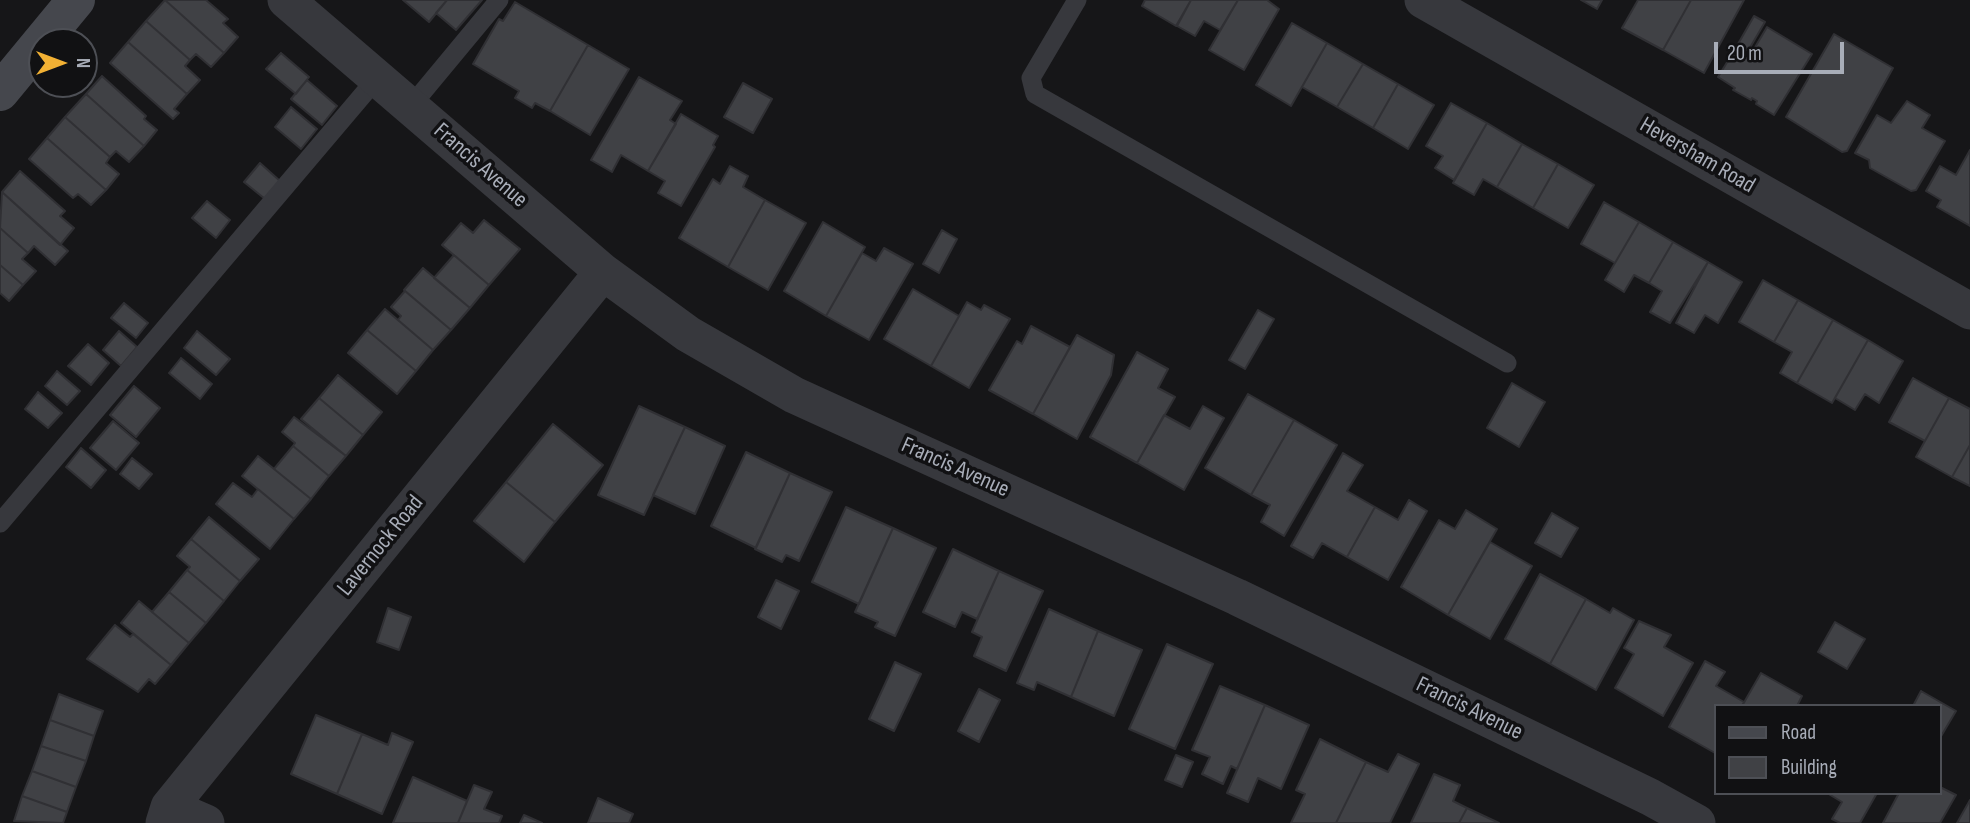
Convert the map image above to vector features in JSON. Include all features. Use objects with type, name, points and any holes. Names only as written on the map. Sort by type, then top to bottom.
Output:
[{"type":"street","points":[[0,92],[76,0]]},
{"type":"street","name":"Francis Avenue","points":[[286,0],[603,272],[688,334],[794,395],[1237,597],[1650,797],[1697,823]]},
{"type":"street","name":"Heversham Road","points":[[1423,0],[1970,311]]},
{"type":"street","name":"Lavernock Road","points":[[166,815],[603,272]]},
{"type":"street","points":[[166,815],[205,823]]},
{"type":"lane","points":[[411,106],[499,0]]},
{"type":"lane","points":[[1077,0],[1031,78],[1035,94],[1507,363]]},
{"type":"lane","points":[[0,523],[378,77]]},
{"type":"building","points":[[165,0],[206,0],[228,19],[223,23],[238,37],[224,53]]},
{"type":"building","points":[[165,0],[224,53],[211,67],[196,54],[190,60],[146,21]]},
{"type":"building","points":[[403,0],[447,0],[429,22]]},
{"type":"building","points":[[447,0],[482,0],[456,30],[436,13]]},
{"type":"building","points":[[1145,0],[1191,0],[1176,26],[1142,6]]},
{"type":"building","points":[[1191,0],[1238,0],[1220,30],[1204,21],[1195,36],[1177,26]]},
{"type":"building","points":[[1238,0],[1267,0],[1279,9],[1244,70],[1209,50]]},
{"type":"building","points":[[1581,0],[1602,0],[1597,9]]},
{"type":"building","points":[[1638,0],[1691,0],[1663,50],[1622,28]]},
{"type":"building","points":[[1691,0],[1744,0],[1704,73],[1663,50]]},
{"type":"building","points":[[515,2],[588,45],[550,111],[535,103],[532,108],[515,98],[519,91],[473,64],[499,19],[503,21]]},
{"type":"building","points":[[1754,16],[1765,22],[1748,51],[1738,44]]},
{"type":"building","points":[[146,21],[190,60],[185,66],[200,80],[187,94],[128,42]]},
{"type":"building","points":[[1292,23],[1327,43],[1291,106],[1256,85]]},
{"type":"building","points":[[1767,27],[1812,54],[1774,115],[1756,104],[1757,101],[1733,90],[1735,88],[1718,77],[1734,51],[1748,59]]},
{"type":"building","points":[[1834,34],[1893,68],[1847,151],[1842,152],[1786,117]]},
{"type":"building","points":[[128,42],[187,94],[174,109],[179,113],[173,119],[110,63]]},
{"type":"building","points":[[1327,43],[1363,64],[1337,107],[1302,87]]},
{"type":"building","points":[[588,45],[629,69],[590,135],[550,111]]},
{"type":"building","points":[[281,53],[309,77],[296,94],[266,69]]},
{"type":"building","points":[[1363,64],[1398,84],[1373,128],[1337,107]]},
{"type":"building","points":[[102,76],[146,116],[144,119],[157,130],[144,146],[90,98],[98,98],[98,80]]},
{"type":"building","points":[[639,77],[682,101],[670,120],[676,124],[648,171],[621,155],[612,172],[591,160]]},
{"type":"building","points":[[307,80],[337,106],[322,125],[291,99]]},
{"type":"building","points":[[743,83],[772,99],[753,133],[724,117]]},
{"type":"building","points":[[1398,84],[1434,105],[1408,149],[1373,128]]},
{"type":"building","points":[[82,98],[90,98],[144,146],[129,162],[116,151],[110,157],[65,117]]},
{"type":"building","points":[[1907,101],[1930,115],[1922,128],[1945,141],[1916,190],[1911,191],[1870,168],[1869,160],[1855,153],[1877,115],[1891,123]]},
{"type":"building","points":[[1451,103],[1487,123],[1454,180],[1435,168],[1443,156],[1426,146]]},
{"type":"building","points":[[291,107],[317,129],[301,149],[275,127]]},
{"type":"building","points":[[681,114],[718,136],[713,145],[715,147],[681,206],[658,193],[665,181],[648,171]]},
{"type":"building","points":[[65,117],[110,157],[106,163],[119,174],[106,190],[47,138]]},
{"type":"building","points":[[1487,123],[1522,144],[1497,187],[1483,179],[1474,195],[1453,183]]},
{"type":"building","points":[[47,138],[106,190],[91,205],[78,194],[73,198],[29,159]]},
{"type":"building","points":[[1522,144],[1558,164],[1533,208],[1497,187]]},
{"type":"building","points":[[1970,150],[1970,226],[1937,207],[1941,200],[1926,191],[1940,166],[1956,175]]},
{"type":"building","points":[[260,163],[280,181],[265,199],[244,182]]},
{"type":"building","points":[[1558,164],[1594,185],[1568,228],[1533,208]]},
{"type":"building","points":[[730,166],[748,176],[743,187],[765,200],[728,267],[679,238],[713,179],[720,184]]},
{"type":"building","points":[[20,171],[65,211],[60,216],[74,228],[60,245],[2,192]]},
{"type":"building","points":[[2,192],[68,251],[55,265],[34,246],[28,253],[0,228]]},
{"type":"building","points":[[765,200],[806,223],[768,290],[728,267]]},
{"type":"building","points":[[207,201],[230,220],[216,238],[192,218]]},
{"type":"building","points":[[1604,202],[1639,222],[1615,263],[1581,244]]},
{"type":"building","points":[[484,220],[520,249],[489,285],[442,245],[461,223],[473,233]]},
{"type":"building","points":[[823,222],[865,247],[826,316],[784,291]]},
{"type":"building","points":[[1639,222],[1673,242],[1649,283],[1634,275],[1624,292],[1605,280]]},
{"type":"building","points":[[0,228],[28,253],[22,259],[36,271],[23,285],[0,265]]},
{"type":"building","points":[[942,230],[957,239],[939,273],[923,264]]},
{"type":"building","points":[[1673,242],[1708,262],[1670,323],[1650,312],[1662,291],[1649,283]]},
{"type":"building","points":[[884,248],[913,264],[869,340],[826,316],[862,253],[876,261]]},
{"type":"building","points":[[454,255],[489,285],[470,308],[434,278]]},
{"type":"building","points":[[1708,262],[1742,282],[1718,323],[1705,315],[1694,333],[1676,323]]},
{"type":"building","points":[[0,265],[23,285],[9,301],[0,293]]},
{"type":"building","points":[[423,268],[470,308],[451,330],[404,290]]},
{"type":"building","points":[[1763,280],[1798,300],[1774,342],[1739,322]]},
{"type":"building","points":[[913,289],[959,316],[931,366],[884,339]]},
{"type":"building","points":[[405,291],[451,330],[433,350],[398,320],[401,316],[391,307]]},
{"type":"building","points":[[1798,300],[1833,320],[1797,383],[1780,373],[1792,352],[1774,342]]},
{"type":"building","points":[[967,302],[981,310],[984,305],[1010,319],[969,388],[931,366]]},
{"type":"building","points":[[124,303],[148,323],[136,338],[111,318]]},
{"type":"building","points":[[385,309],[433,350],[416,371],[367,330]]},
{"type":"building","points":[[1258,310],[1274,319],[1245,369],[1229,360]]},
{"type":"building","points":[[1833,320],[1868,340],[1832,403],[1797,383]]},
{"type":"building","points":[[1031,326],[1070,347],[1033,414],[989,390],[1017,341],[1022,344]]},
{"type":"building","points":[[367,330],[416,371],[397,394],[348,353]]},
{"type":"building","points":[[119,331],[137,347],[121,366],[103,350]]},
{"type":"building","points":[[197,331],[230,359],[216,375],[184,348]]},
{"type":"building","points":[[1077,335],[1114,355],[1111,375],[1077,439],[1033,414]]},
{"type":"building","points":[[1868,340],[1903,361],[1879,403],[1865,394],[1855,410],[1835,398]]},
{"type":"building","points":[[88,344],[109,363],[91,385],[68,366]]},
{"type":"building","points":[[1137,352],[1168,369],[1158,388],[1175,397],[1137,463],[1090,437]]},
{"type":"building","points":[[181,358],[212,384],[200,399],[169,373]]},
{"type":"building","points":[[57,371],[80,391],[67,405],[45,386]]},
{"type":"building","points":[[338,375],[382,412],[363,435],[319,398]]},
{"type":"building","points":[[1913,378],[1949,398],[1925,441],[1889,422]]},
{"type":"building","points":[[1512,383],[1545,402],[1519,447],[1487,428]]},
{"type":"building","points":[[134,386],[160,408],[136,437],[110,415]]},
{"type":"building","points":[[38,392],[62,413],[48,428],[25,409]]},
{"type":"building","points":[[1248,394],[1294,420],[1251,495],[1205,468]]},
{"type":"building","points":[[319,398],[363,435],[346,456],[301,419]]},
{"type":"building","points":[[1949,398],[1970,409],[1970,445],[1952,477],[1916,457]]},
{"type":"building","points":[[639,406],[685,427],[644,515],[598,495]]},
{"type":"building","points":[[1203,406],[1224,418],[1184,490],[1137,463],[1164,415],[1190,429]]},
{"type":"building","points":[[294,417],[346,456],[329,476],[293,446],[295,443],[282,432]]},
{"type":"building","points":[[1294,420],[1337,445],[1284,536],[1261,522],[1270,505],[1251,495]]},
{"type":"building","points":[[113,421],[139,443],[116,470],[90,448]]},
{"type":"building","points":[[553,424],[603,465],[555,522],[506,482]]},
{"type":"building","points":[[685,427],[725,446],[695,514],[653,495]]},
{"type":"building","points":[[1970,445],[1970,486],[1952,477]]},
{"type":"building","points":[[293,446],[329,476],[311,499],[274,469]]},
{"type":"building","points":[[81,448],[106,470],[91,488],[66,467]]},
{"type":"building","points":[[746,452],[790,473],[756,548],[711,526]]},
{"type":"building","points":[[1343,453],[1363,465],[1347,491],[1375,507],[1347,557],[1322,543],[1313,558],[1291,546]]},
{"type":"building","points":[[258,456],[311,499],[294,519],[242,476]]},
{"type":"building","points":[[132,458],[152,474],[139,489],[120,474]]},
{"type":"building","points":[[790,473],[832,492],[799,561],[786,555],[782,562],[755,549]]},
{"type":"building","points":[[506,482],[555,522],[524,562],[474,521]]},
{"type":"building","points":[[233,483],[252,497],[258,489],[294,519],[270,549],[216,504]]},
{"type":"building","points":[[1409,500],[1427,511],[1388,580],[1347,557],[1375,507],[1398,520]]},
{"type":"building","points":[[846,507],[893,528],[859,604],[812,582]]},
{"type":"building","points":[[1466,510],[1497,529],[1448,615],[1401,587],[1439,520],[1455,529]]},
{"type":"building","points":[[1552,513],[1578,528],[1561,557],[1535,543]]},
{"type":"building","points":[[209,517],[259,559],[240,581],[191,539]]},
{"type":"building","points":[[893,528],[936,548],[895,636],[875,627],[878,622],[855,612]]},
{"type":"building","points":[[191,539],[240,581],[224,601],[187,570],[190,567],[177,556]]},
{"type":"building","points":[[1490,542],[1532,566],[1490,639],[1448,615]]},
{"type":"building","points":[[953,549],[999,571],[977,619],[962,612],[955,627],[923,612]]},
{"type":"building","points":[[187,570],[224,601],[206,623],[169,592]]},
{"type":"building","points":[[999,571],[1043,591],[1006,671],[974,656],[982,637],[972,632]]},
{"type":"building","points":[[1540,574],[1586,599],[1550,664],[1505,639]]},
{"type":"building","points":[[776,580],[799,591],[781,629],[758,617]]},
{"type":"building","points":[[169,592],[206,623],[189,643],[152,612]]},
{"type":"building","points":[[1586,599],[1610,613],[1613,608],[1634,620],[1596,690],[1550,664]]},
{"type":"building","points":[[139,601],[189,643],[171,665],[121,623]]},
{"type":"building","points":[[388,608],[411,617],[399,650],[377,642]]},
{"type":"building","points":[[1049,609],[1098,631],[1071,697],[1037,682],[1034,690],[1017,683]]},
{"type":"building","points":[[1639,621],[1671,635],[1664,647],[1693,663],[1663,716],[1615,688],[1634,654],[1624,648]]},
{"type":"building","points":[[1835,622],[1865,639],[1847,669],[1818,652]]},
{"type":"building","points":[[115,625],[130,637],[133,634],[171,665],[155,684],[149,679],[138,692],[87,659]]},
{"type":"building","points":[[1098,631],[1142,650],[1114,716],[1071,697]]},
{"type":"building","points":[[1167,644],[1213,664],[1175,749],[1129,729]]},
{"type":"building","points":[[1705,661],[1725,672],[1716,686],[1744,702],[1714,704],[1714,752],[1669,727]]},
{"type":"building","points":[[895,662],[921,674],[894,731],[869,719]]},
{"type":"building","points":[[1761,673],[1802,696],[1798,704],[1743,704]]},
{"type":"building","points":[[1220,686],[1265,705],[1237,769],[1231,766],[1223,784],[1202,774],[1210,757],[1192,750]]},
{"type":"building","points":[[979,689],[1000,700],[979,742],[958,731]]},
{"type":"building","points":[[1921,691],[1956,711],[1942,735],[1942,704],[1914,704]]},
{"type":"building","points":[[59,694],[103,711],[94,736],[50,720]]},
{"type":"building","points":[[1265,705],[1309,725],[1281,789],[1258,778],[1248,802],[1227,793]]},
{"type":"building","points":[[316,715],[362,734],[337,794],[291,774]]},
{"type":"building","points":[[50,720],[94,736],[86,761],[41,746]]},
{"type":"building","points":[[392,733],[413,742],[382,814],[337,794],[362,734],[388,745]]},
{"type":"building","points":[[1320,739],[1366,762],[1336,823],[1291,823],[1305,794],[1296,790]]},
{"type":"building","points":[[41,746],[86,761],[76,787],[32,771]]},
{"type":"building","points":[[1398,754],[1419,764],[1390,823],[1336,823],[1366,762],[1388,772]]},
{"type":"building","points":[[1176,755],[1193,762],[1182,787],[1165,780]]},
{"type":"building","points":[[32,771],[76,787],[67,812],[22,796]]},
{"type":"building","points":[[1434,774],[1460,785],[1453,801],[1467,808],[1459,823],[1411,823]]},
{"type":"building","points":[[413,777],[467,801],[458,823],[393,823]]},
{"type":"building","points":[[474,785],[492,792],[484,809],[502,816],[499,823],[458,823]]},
{"type":"building","points":[[1942,788],[1956,795],[1940,823],[1883,823],[1898,795],[1942,795]]},
{"type":"building","points":[[1830,795],[1876,795],[1860,823],[1840,823],[1832,819],[1842,802]]},
{"type":"building","points":[[22,796],[67,812],[63,823],[14,821]]},
{"type":"building","points":[[598,798],[633,814],[629,823],[588,823]]},
{"type":"building","points":[[1970,800],[1970,823],[1957,823]]},
{"type":"building","points":[[1467,808],[1499,823],[1459,823]]},
{"type":"building","points":[[524,815],[542,823],[520,823]]}]
